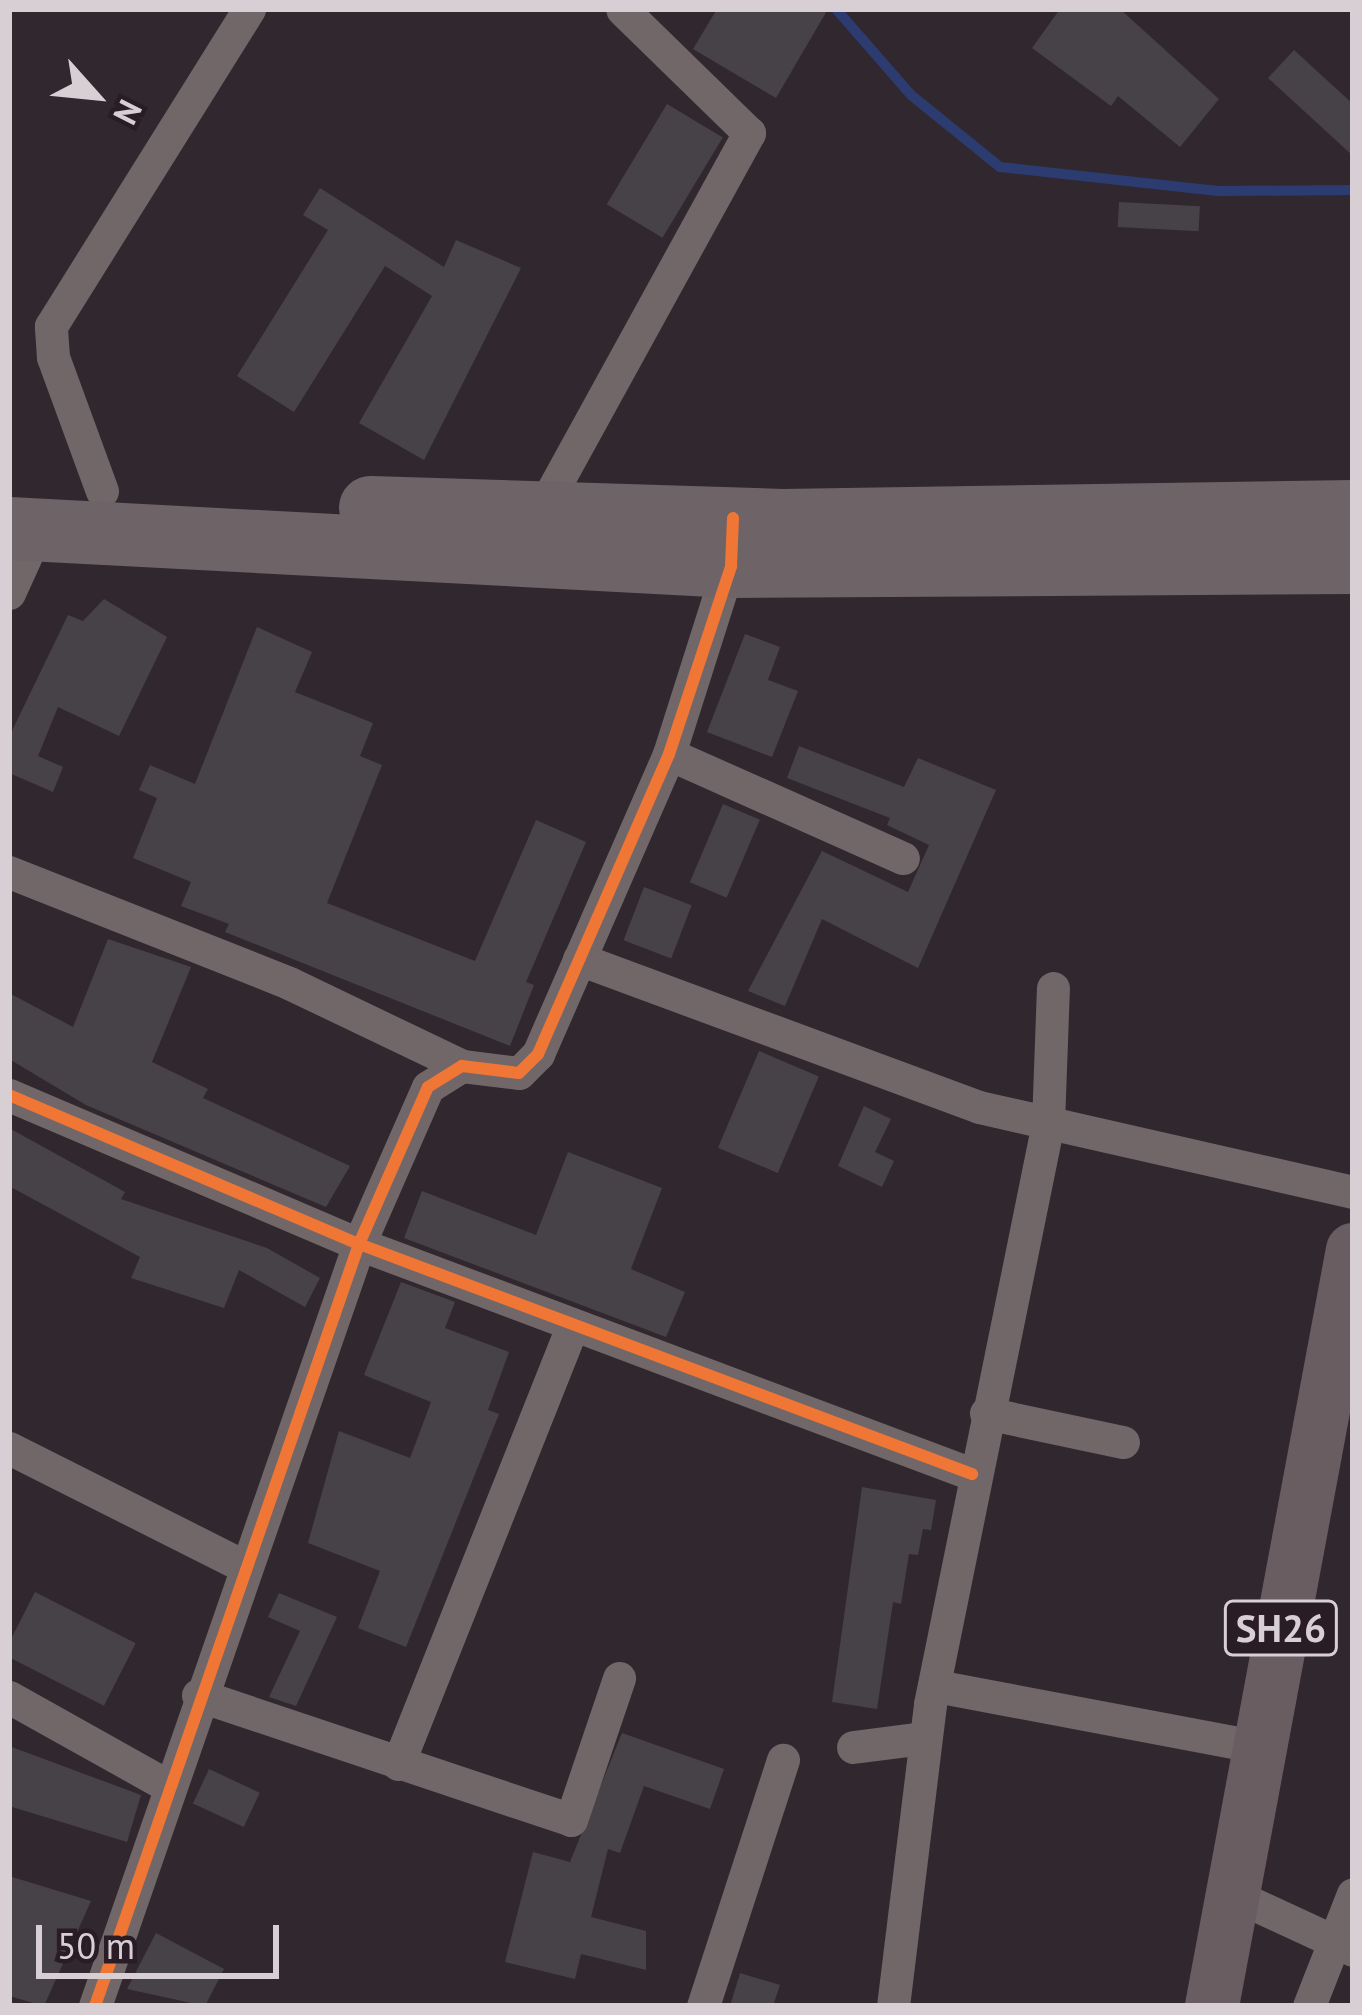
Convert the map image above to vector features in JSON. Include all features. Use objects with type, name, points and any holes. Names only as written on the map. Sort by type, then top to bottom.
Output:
[{"type":"highway","points":[[19,514],[102,491],[540,513],[732,542],[1353,511]]},
{"type":"highway","points":[[19,514],[1353,562]]},
{"type":"main road","name":"SH26","points":[[1212,2006],[1353,1250]]},
{"type":"street","points":[[102,491],[53,357],[51,326],[248,9]]},
{"type":"street","points":[[540,513],[749,133],[622,9]]},
{"type":"street","points":[[9,593],[19,514]]},
{"type":"street","points":[[9,872],[289,982],[462,1066],[528,1068],[669,754],[732,542]]},
{"type":"street","points":[[669,754],[903,858]]},
{"type":"street","points":[[579,959],[980,1108],[1353,1192]]},
{"type":"street","points":[[893,2006],[924,1738],[972,1474],[1048,1123],[1052,988]]},
{"type":"street","points":[[99,2005],[198,1695],[359,1244],[428,1087],[462,1066]]},
{"type":"street","points":[[9,1095],[359,1244],[972,1474]]},
{"type":"street","points":[[398,1764],[573,1325]]},
{"type":"street","points":[[986,1412],[1124,1442]]},
{"type":"street","points":[[9,1448],[244,1566]]},
{"type":"street","points":[[198,1695],[571,1820],[619,1678]]},
{"type":"street","points":[[936,1686],[1259,1747]]},
{"type":"street","points":[[9,1697],[168,1786]]},
{"type":"street","points":[[854,1747],[924,1738]]},
{"type":"street","points":[[703,2006],[783,1760]]},
{"type":"street","points":[[1309,2006],[1342,1945],[1353,1894]]},
{"type":"street","points":[[1234,1895],[1342,1945]]},
{"type":"building","points":[[717,9],[828,9],[776,98],[693,49]]},
{"type":"building","points":[[1060,9],[1120,9],[1219,99],[1180,147],[1118,96],[1111,106],[1032,48]]},
{"type":"building","points":[[1294,50],[1353,104],[1353,156],[1268,78]]},
{"type":"building","points":[[667,104],[723,137],[662,238],[607,204]]},
{"type":"building","points":[[320,188],[444,267],[456,240],[521,268],[424,460],[359,423],[432,296],[385,266],[294,412],[237,376],[328,230],[303,215]]},
{"type":"building","points":[[1119,202],[1200,206],[1199,231],[1118,227]]},
{"type":"building","points":[[104,599],[167,637],[119,736],[58,707],[38,756],[63,767],[53,792],[9,773],[9,737],[68,615],[83,621]]},
{"type":"building","points":[[257,627],[312,652],[295,692],[373,723],[360,756],[382,765],[327,903],[475,961],[536,820],[586,842],[526,982],[534,985],[510,1046],[225,932],[229,924],[181,906],[191,882],[133,858],[157,798],[139,790],[150,765],[195,784]]},
{"type":"building","points":[[745,634],[780,647],[768,680],[798,691],[772,757],[707,732]]},
{"type":"building","points":[[799,746],[904,787],[918,758],[996,790],[918,968],[822,919],[785,1006],[748,991],[822,851],[908,892],[929,845],[887,825],[890,818],[787,778]]},
{"type":"building","points":[[723,804],[760,820],[727,898],[690,882]]},
{"type":"building","points":[[644,887],[692,905],[671,958],[624,940]]},
{"type":"building","points":[[108,939],[191,967],[152,1062],[208,1089],[203,1098],[350,1166],[326,1207],[86,1105],[9,1059],[9,993],[73,1027]]},
{"type":"building","points":[[759,1051],[819,1076],[778,1173],[718,1148]]},
{"type":"building","points":[[864,1106],[891,1119],[875,1152],[894,1161],[882,1187],[838,1166]]},
{"type":"building","points":[[9,1128],[125,1192],[121,1199],[267,1248],[320,1278],[305,1307],[239,1270],[224,1308],[131,1278],[140,1257],[9,1186]]},
{"type":"building","points":[[568,1152],[662,1188],[631,1269],[685,1292],[666,1337],[404,1238],[422,1191],[536,1235]]},
{"type":"building","points":[[401,1282],[455,1302],[445,1328],[509,1352],[488,1410],[499,1414],[406,1647],[358,1628],[380,1571],[308,1543],[339,1431],[410,1458],[431,1402],[364,1375]]},
{"type":"building","points":[[862,1487],[936,1500],[931,1530],[923,1529],[918,1555],[909,1554],[901,1604],[893,1602],[877,1709],[832,1702]]},
{"type":"building","points":[[35,1592],[136,1643],[104,1706],[9,1657],[9,1643]]},
{"type":"building","points":[[279,1593],[337,1617],[296,1706],[269,1697],[300,1631],[268,1617]]},
{"type":"building","points":[[622,1733],[724,1769],[710,1809],[644,1786],[620,1853],[608,1849],[591,1917],[646,1931],[646,1970],[581,1954],[575,1979],[505,1962],[533,1852],[570,1862]]},
{"type":"building","points":[[9,1746],[141,1795],[127,1842],[9,1806]]},
{"type":"building","points":[[209,1769],[260,1793],[244,1827],[193,1803]]},
{"type":"building","points":[[9,1876],[91,1901],[44,2006],[9,1996]]},
{"type":"building","points":[[156,1933],[224,1969],[205,2006],[127,1989]]},
{"type":"building","points":[[740,1973],[780,1985],[773,2006],[730,2006]]},
{"type":"waterway","points":[[836,9],[911,95],[1000,167],[1218,191],[1353,190]]},
{"type":"cycle path","points":[[95,2006],[359,1244],[428,1087],[462,1066],[519,1073],[538,1054],[669,754],[731,566],[733,518]]},
{"type":"cycle path","points":[[9,1095],[359,1244],[972,1474]]}]
